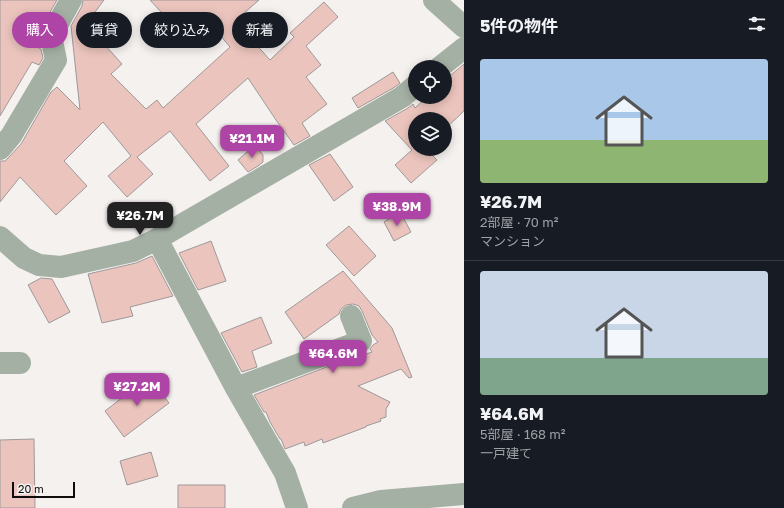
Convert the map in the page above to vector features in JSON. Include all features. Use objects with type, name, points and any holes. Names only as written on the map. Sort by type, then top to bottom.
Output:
[{"type":"street","points":[[0,149],[11,136],[56,60],[51,36],[71,0]]},
{"type":"street","points":[[434,0],[464,27]]},
{"type":"street","points":[[449,60],[464,48]]},
{"type":"street","points":[[0,237],[24,258],[39,265],[61,267],[133,251],[157,239],[402,97],[408,92]]},
{"type":"street","points":[[157,239],[236,388],[285,473],[297,508]]},
{"type":"street","points":[[236,388],[361,341],[351,316]]},
{"type":"street","points":[[352,508],[381,501],[464,494]]},
{"type":"building","points":[[0,0],[57,0],[50,12],[12,12],[12,48],[39,48],[41,49],[43,58],[39,65],[32,62],[0,116]]},
{"type":"building","points":[[83,0],[104,0],[95,12],[79,12]]},
{"type":"building","points":[[150,0],[259,0],[245,12],[232,12],[232,48],[259,48],[270,60],[283,48],[288,48],[288,43],[294,37],[290,33],[324,2],[338,17],[306,46],[321,65],[306,77],[327,104],[302,123],[310,136],[294,145],[248,78],[196,124],[229,166],[210,181],[170,131],[137,157],[153,174],[127,197],[108,176],[131,156],[103,122],[64,161],[87,186],[56,215],[20,177],[0,202],[0,161],[5,161],[21,144],[51,92],[57,87],[80,110],[71,26],[76,17],[76,48],[108,48],[122,64],[111,74],[146,109],[157,100],[163,108],[230,47],[224,40],[224,12],[161,12]]},
{"type":"building","points":[[464,64],[464,111],[452,122],[452,112],[408,112],[408,146],[385,121],[413,104],[415,108],[419,104],[452,104],[452,74]]},
{"type":"building","points":[[393,72],[400,83],[358,108],[352,98]]},
{"type":"building","points":[[255,145],[263,155],[263,162],[248,172],[238,160]]},
{"type":"building","points":[[330,154],[353,187],[334,201],[309,165]]},
{"type":"building","points":[[408,154],[408,156],[433,156],[437,160],[411,183],[395,165]]},
{"type":"building","points":[[400,212],[411,232],[394,241],[384,222]]},
{"type":"building","points":[[349,226],[376,256],[354,276],[326,245]]},
{"type":"building","points":[[211,241],[226,281],[198,290],[179,253]]},
{"type":"building","points":[[152,256],[173,296],[130,307],[133,316],[102,323],[88,274],[136,263]]},
{"type":"building","points":[[343,271],[392,328],[412,377],[409,378],[401,369],[358,386],[390,402],[386,409],[386,417],[380,419],[381,421],[323,443],[322,439],[305,446],[304,442],[285,449],[266,412],[264,412],[254,395],[329,366],[329,368],[372,352],[370,349],[378,342],[372,335],[359,306],[353,304],[346,305],[341,309],[339,314],[304,339],[285,312]]},
{"type":"building","points":[[41,278],[52,279],[70,312],[49,323],[28,285]]},
{"type":"building","points":[[261,317],[272,343],[252,351],[257,367],[242,372],[221,333]]},
{"type":"building","points":[[149,377],[169,403],[124,437],[105,411]]},
{"type":"building","points":[[34,439],[35,508],[0,508],[0,440]]},
{"type":"building","points":[[151,452],[158,476],[127,485],[120,461]]},
{"type":"building","points":[[178,485],[225,485],[225,508],[178,508]]}]
